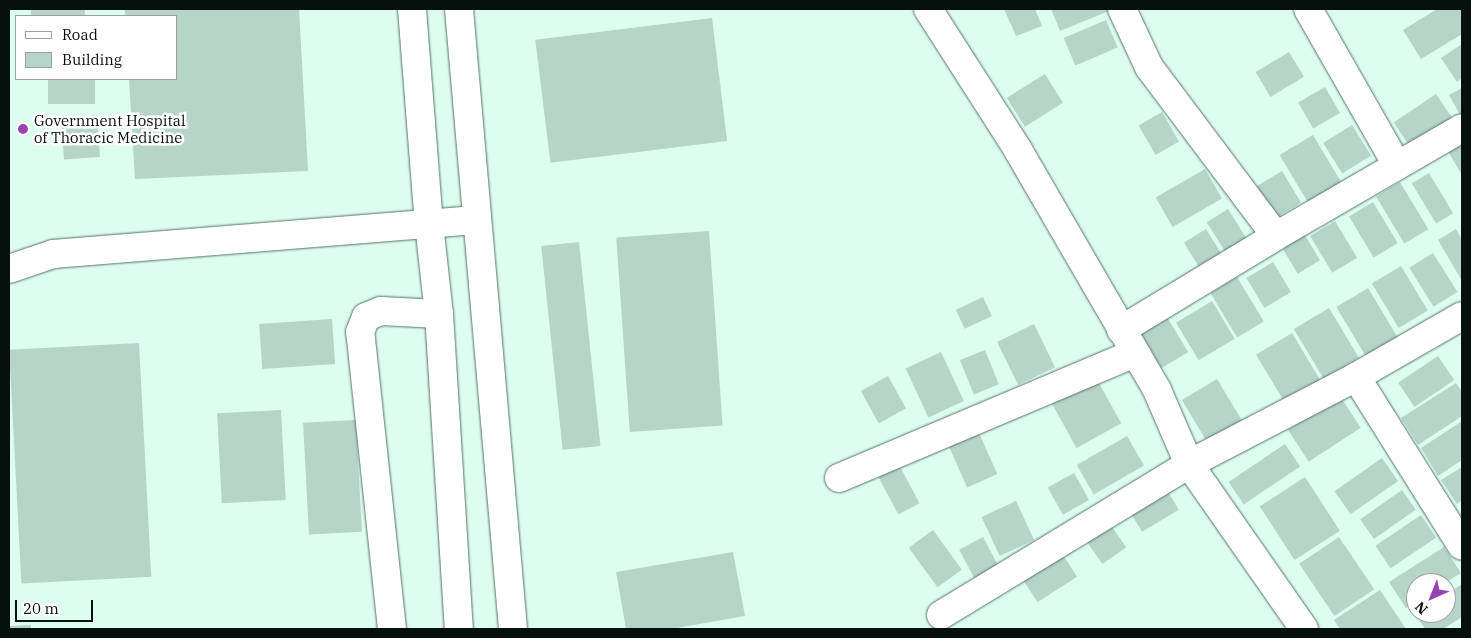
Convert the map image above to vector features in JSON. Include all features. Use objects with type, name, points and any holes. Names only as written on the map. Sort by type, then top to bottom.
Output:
[{"type":"street","points":[[412,9],[429,224],[439,314],[458,629]]},
{"type":"street","points":[[459,9],[512,629]]},
{"type":"street","points":[[928,9],[1018,150],[1157,390],[1189,464],[1304,629]]},
{"type":"street","points":[[1122,9],[1149,68],[1276,236]]},
{"type":"street","points":[[1308,9],[1397,165]]},
{"type":"street","points":[[1121,330],[1276,236],[1462,128]]},
{"type":"street","points":[[9,269],[53,254],[476,220]]},
{"type":"street","points":[[392,629],[360,332],[366,317],[381,310],[439,314]]},
{"type":"street","points":[[941,615],[1189,464],[1356,377],[1462,316]]},
{"type":"street","points":[[839,478],[1135,353]]},
{"type":"street","points":[[1356,377],[1462,546]]},
{"type":"building","points":[[31,9],[85,9],[85,15],[31,15]]},
{"type":"building","points":[[125,9],[299,9],[308,171],[135,179],[129,80],[178,80],[178,15],[125,15]]},
{"type":"building","points":[[1004,9],[1035,9],[1042,26],[1016,36]]},
{"type":"building","points":[[1051,9],[1108,9],[1109,11],[1060,31]]},
{"type":"building","points":[[1437,9],[1460,9],[1462,12],[1462,34],[1421,59],[1403,30]]},
{"type":"building","points":[[712,18],[727,141],[550,163],[535,40]]},
{"type":"building","points":[[1106,20],[1118,48],[1075,66],[1064,38]]},
{"type":"building","points":[[1462,44],[1462,78],[1457,82],[1441,58]]},
{"type":"building","points":[[1289,52],[1304,77],[1271,97],[1256,72]]},
{"type":"building","points":[[1045,74],[1063,103],[1025,127],[1007,98]]},
{"type":"building","points":[[48,80],[95,80],[95,104],[48,104]]},
{"type":"building","points":[[1325,87],[1340,113],[1313,128],[1298,102]]},
{"type":"building","points":[[1462,88],[1462,118],[1449,95]]},
{"type":"building","points":[[1436,94],[1454,121],[1412,149],[1394,123]]},
{"type":"building","points":[[1162,112],[1179,141],[1156,155],[1139,126]]},
{"type":"building","points":[[97,115],[100,157],[64,159],[61,118]]},
{"type":"building","points":[[1352,125],[1371,156],[1342,174],[1323,143]]},
{"type":"building","points":[[1313,135],[1341,182],[1308,202],[1280,155]]},
{"type":"building","points":[[1462,138],[1462,175],[1446,148]]},
{"type":"building","points":[[1205,169],[1222,198],[1173,227],[1156,198]]},
{"type":"building","points":[[1282,171],[1301,203],[1269,222],[1250,190]]},
{"type":"building","points":[[1429,173],[1453,213],[1436,224],[1412,183]]},
{"type":"building","points":[[1400,182],[1428,229],[1404,244],[1376,196]]},
{"type":"building","points":[[1373,202],[1398,243],[1374,258],[1349,216]]},
{"type":"building","points":[[1228,209],[1252,248],[1231,261],[1207,222]]},
{"type":"building","points":[[1335,221],[1357,258],[1332,273],[1310,236]]},
{"type":"building","points":[[1206,229],[1221,253],[1199,267],[1184,243]]},
{"type":"building","points":[[1456,229],[1462,240],[1462,281],[1438,240]]},
{"type":"building","points":[[709,231],[723,426],[630,432],[616,237]]},
{"type":"building","points":[[1303,232],[1320,260],[1298,274],[1281,245]]},
{"type":"building","points":[[579,242],[600,446],[563,450],[541,246]]},
{"type":"building","points":[[1433,253],[1457,292],[1434,307],[1409,268]]},
{"type":"building","points":[[1273,262],[1291,292],[1264,308],[1246,278]]},
{"type":"building","points":[[1401,266],[1428,311],[1399,328],[1372,284]]},
{"type":"building","points":[[1237,277],[1264,322],[1237,338],[1210,293]]},
{"type":"building","points":[[1368,288],[1398,338],[1366,357],[1336,307]]},
{"type":"building","points":[[983,297],[992,316],[965,329],[956,310]]},
{"type":"building","points":[[1212,301],[1235,339],[1199,360],[1176,323]]},
{"type":"building","points":[[1329,308],[1359,358],[1324,379],[1294,329]]},
{"type":"building","points":[[1167,317],[1188,352],[1162,368],[1140,333]]},
{"type":"building","points":[[332,319],[335,364],[262,369],[259,324]]},
{"type":"building","points":[[1034,324],[1055,367],[1018,385],[997,342]]},
{"type":"building","points":[[1292,333],[1322,383],[1286,404],[1256,355]]},
{"type":"building","points":[[139,343],[151,577],[21,583],[9,350]]},
{"type":"building","points":[[985,350],[999,384],[974,394],[960,360]]},
{"type":"building","points":[[941,352],[964,401],[928,417],[906,368]]},
{"type":"building","points":[[1438,356],[1454,380],[1414,407],[1398,383]]},
{"type":"building","points":[[888,376],[906,408],[879,423],[861,391]]},
{"type":"building","points":[[1095,376],[1121,423],[1077,448],[1050,401]]},
{"type":"building","points":[[1217,379],[1243,423],[1208,444],[1182,400]]},
{"type":"building","points":[[1456,383],[1462,392],[1462,416],[1418,445],[1401,418]]},
{"type":"building","points":[[1340,396],[1361,428],[1309,462],[1288,430]]},
{"type":"building","points":[[281,410],[286,500],[222,503],[217,413]]},
{"type":"building","points":[[356,420],[362,532],[309,535],[303,423]]},
{"type":"building","points":[[1462,421],[1462,460],[1438,476],[1421,448]]},
{"type":"building","points":[[979,433],[997,474],[967,488],[949,446]]},
{"type":"building","points":[[1127,436],[1144,465],[1094,494],[1077,465]]},
{"type":"building","points":[[1285,444],[1300,466],[1244,504],[1229,482]]},
{"type":"building","points":[[1382,458],[1398,481],[1351,514],[1334,491]]},
{"type":"building","points":[[896,459],[919,503],[898,514],[875,470]]},
{"type":"building","points":[[1462,467],[1462,500],[1457,504],[1441,480]]},
{"type":"building","points":[[1074,473],[1089,500],[1063,515],[1048,488]]},
{"type":"building","points":[[1305,477],[1340,531],[1295,560],[1260,506]]},
{"type":"building","points":[[1167,490],[1179,510],[1142,532],[1130,512]]},
{"type":"building","points":[[1402,490],[1416,510],[1374,539],[1360,519]]},
{"type":"building","points":[[1016,501],[1034,540],[1000,556],[982,517]]},
{"type":"building","points":[[1421,515],[1436,537],[1391,568],[1375,546]]},
{"type":"building","points":[[1105,517],[1126,547],[1102,564],[1081,534]]},
{"type":"building","points":[[933,530],[962,570],[938,587],[909,548]]},
{"type":"building","points":[[983,537],[1003,574],[979,587],[959,550]]},
{"type":"building","points":[[1339,537],[1374,589],[1334,616],[1299,564]]},
{"type":"building","points":[[1444,547],[1461,573],[1456,576],[1456,573],[1406,573],[1406,608],[1389,582]]},
{"type":"building","points":[[1059,549],[1077,577],[1038,602],[1020,575]]},
{"type":"building","points":[[733,552],[745,616],[671,629],[626,629],[616,572]]},
{"type":"building","points":[[1462,584],[1462,617],[1456,621],[1456,588]]},
{"type":"building","points":[[1380,590],[1406,629],[1340,629],[1334,620]]},
{"type":"building","points":[[1421,623],[1452,623],[1443,629],[1425,629]]},
{"type":"building","points":[[31,625],[31,629],[9,629],[9,626]]},
{"type":"place","name":"Government Hospital of Thoracic Medicine","points":[[23,129]]}]
